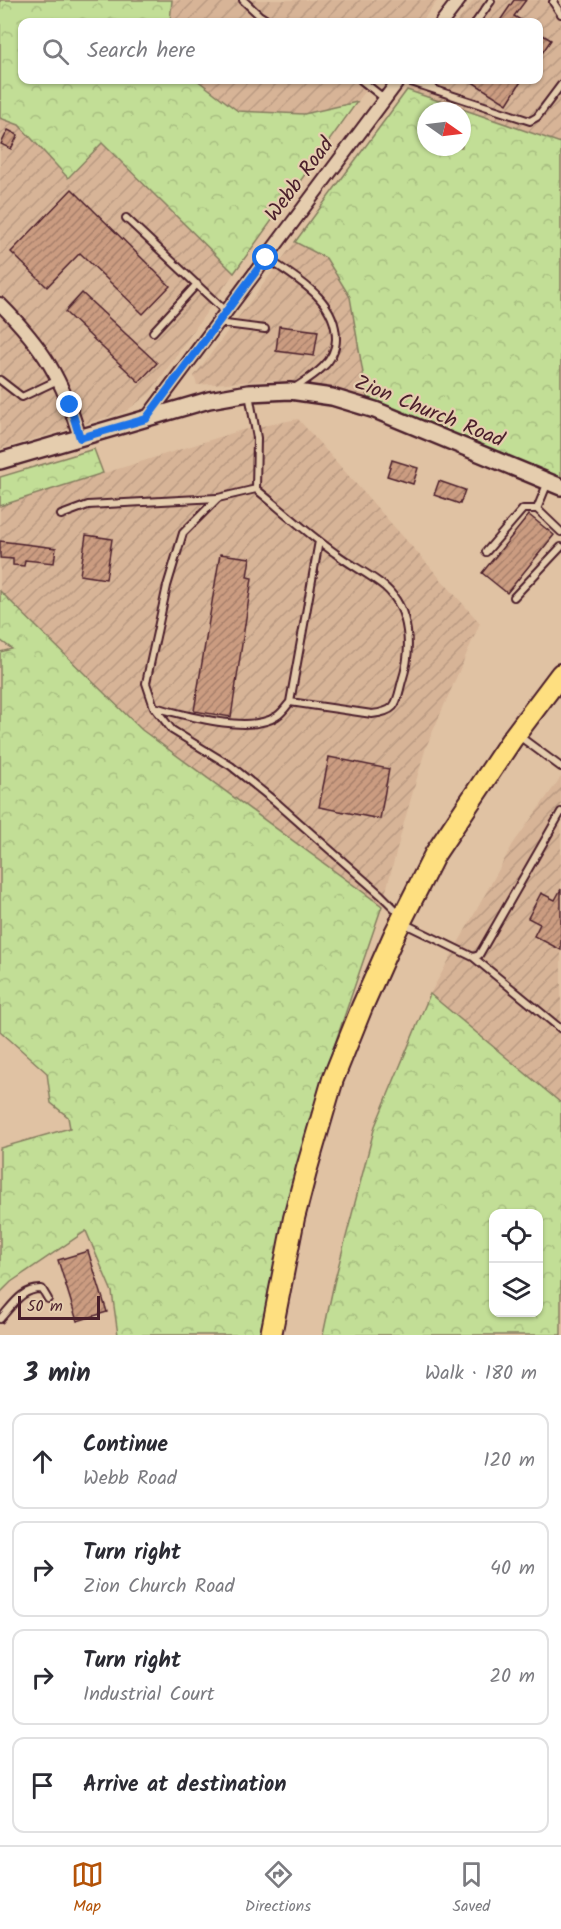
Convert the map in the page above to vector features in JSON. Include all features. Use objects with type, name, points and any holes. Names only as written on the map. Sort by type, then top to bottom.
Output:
[{"type":"highway","points":[[271,1335],[294,1218],[333,1079],[362,1007],[401,919],[445,838],[516,734],[561,674]]},
{"type":"street","points":[[445,18],[459,0]]},
{"type":"street","name":"Webb Road","points":[[146,419],[396,84]]},
{"type":"street","points":[[0,304],[42,351],[70,405],[80,438]]},
{"type":"street","name":"Zion Church Road","points":[[0,461],[209,400],[249,393],[290,391],[333,397],[375,410],[554,484]]},
{"type":"lane","points":[[243,0],[264,18]]},
{"type":"lane","points":[[554,0],[561,14]]},
{"type":"lane","points":[[479,18],[491,1]]},
{"type":"lane","points":[[366,84],[385,99]]},
{"type":"lane","points":[[418,84],[531,121],[537,117],[561,85]]},
{"type":"lane","points":[[430,88],[433,84]]},
{"type":"lane","points":[[126,218],[226,312]]},
{"type":"lane","points":[[266,258],[320,297],[330,310],[335,322],[336,345],[332,356],[324,367],[290,391]]},
{"type":"lane","points":[[153,332],[197,284]]},
{"type":"lane","points":[[218,323],[265,329]]},
{"type":"lane","points":[[0,380],[22,397],[59,380]]},
{"type":"lane","points":[[249,393],[256,438],[256,489]]},
{"type":"lane","points":[[537,509],[554,484]]},
{"type":"lane","points":[[61,515],[88,505],[218,498],[256,489]]},
{"type":"lane","points":[[256,489],[320,541],[385,587],[398,603],[408,627],[405,671],[395,706],[386,712],[372,714],[290,702]]},
{"type":"lane","points":[[218,498],[183,533],[167,586],[146,682],[154,707],[172,730],[231,766],[278,803],[381,895],[401,919],[473,957],[561,1029]]},
{"type":"lane","points":[[486,552],[523,509],[537,509],[561,532]]},
{"type":"lane","points":[[154,707],[222,723],[260,723],[277,716],[290,702],[320,541]]},
{"type":"lane","points":[[514,597],[561,547]]},
{"type":"lane","points":[[516,734],[561,767]]},
{"type":"lane","points":[[473,957],[479,955],[561,812]]},
{"type":"lane","points":[[0,1319],[23,1293],[32,1288],[42,1289],[48,1299]]},
{"type":"shaded area","points":[[172,0],[438,0],[424,18],[170,18]]},
{"type":"shaded area","points":[[474,0],[561,0],[561,143],[471,112],[471,102],[442,102],[407,90],[412,84],[543,84],[543,18],[460,18]]},
{"type":"shaded area","points":[[202,84],[372,84],[357,102],[304,114],[238,111]]},
{"type":"shaded area","points":[[0,118],[19,125],[68,178],[101,142],[234,273],[150,393],[125,412],[0,449]]},
{"type":"shaded area","points":[[295,242],[326,258],[350,297],[367,397],[333,388],[272,380],[197,385],[194,376]]},
{"type":"shaded area","points":[[298,419],[480,623],[426,747],[382,906],[142,730],[0,591],[0,506],[242,430]]},
{"type":"shaded area","points":[[561,777],[561,1103],[430,994],[513,844]]},
{"type":"green space","points":[[0,0],[172,0],[170,18],[18,18],[18,84],[202,84],[238,111],[304,114],[357,102],[234,273],[102,143],[68,178],[19,125],[0,118]]},
{"type":"green space","points":[[407,90],[442,102],[417,102],[417,156],[471,156],[471,112],[561,143],[561,479],[460,439],[367,397],[350,297],[326,258],[295,242]]},
{"type":"green space","points":[[94,449],[103,473],[0,506],[0,477]]},
{"type":"green space","points":[[0,591],[142,730],[382,906],[326,1070],[259,1335],[118,1335],[112,1292],[86,1231],[11,1282],[0,1293],[0,1148],[70,1128],[68,1117],[51,1103],[47,1073],[0,1031],[0,652],[12,649],[0,640]]},
{"type":"green space","points":[[430,994],[561,1103],[561,1335],[323,1335],[334,1283],[375,1126]]},
{"type":"building","points":[[514,0],[526,0],[514,16],[517,18],[502,18]]},
{"type":"building","points":[[543,35],[551,40],[543,52]]},
{"type":"building","points":[[475,84],[520,84],[507,104]]},
{"type":"building","points":[[8,130],[18,135],[11,149],[1,144]]},
{"type":"building","points":[[72,189],[170,286],[143,314],[80,253],[47,287],[11,252]]},
{"type":"building","points":[[82,293],[157,363],[139,382],[65,312]]},
{"type":"building","points":[[279,326],[318,331],[314,356],[276,351]]},
{"type":"building","points":[[392,460],[418,468],[413,484],[387,476]]},
{"type":"building","points":[[439,481],[465,490],[460,504],[434,495]]},
{"type":"building","points":[[529,515],[554,535],[507,593],[482,573]]},
{"type":"building","points":[[86,535],[112,539],[106,579],[80,575]]},
{"type":"building","points":[[0,541],[56,548],[54,563],[25,560],[24,566],[13,565],[13,559],[0,558]]},
{"type":"building","points":[[220,554],[250,558],[247,577],[252,578],[231,717],[194,711]]},
{"type":"building","points":[[329,757],[389,769],[380,819],[319,807]]},
{"type":"building","points":[[561,889],[561,950],[534,936],[540,924],[528,918],[541,893],[555,900]]},
{"type":"building","points":[[88,1251],[107,1312],[77,1321],[58,1260]]},
{"type":"route","points":[[70,405],[80,438],[146,419],[266,258]]}]
